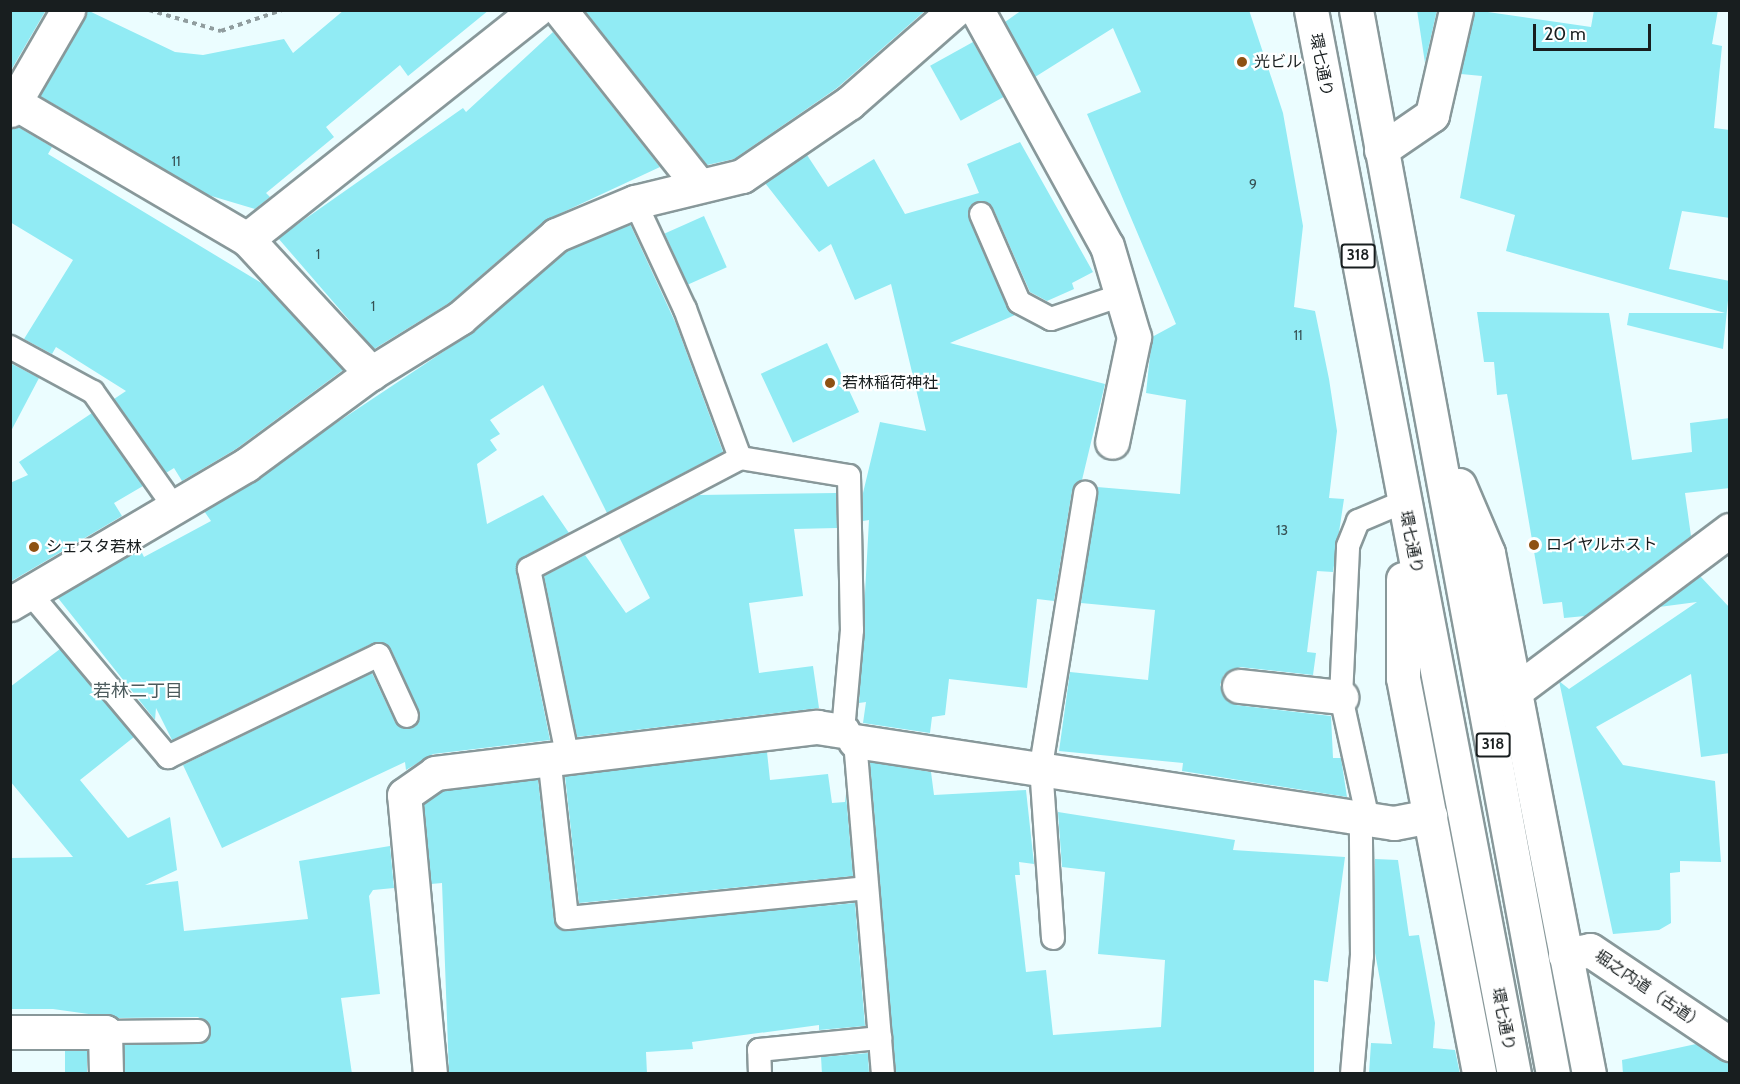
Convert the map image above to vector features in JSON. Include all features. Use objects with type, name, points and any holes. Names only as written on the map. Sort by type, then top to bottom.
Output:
[{"type":"street","points":[[68,10],[12,104],[247,239],[370,373]]},
{"type":"street","points":[[247,239],[536,10]]},
{"type":"street","points":[[560,10],[698,184]]},
{"type":"street","points":[[20,598],[246,465],[370,373],[460,318],[556,235],[635,202],[698,184],[742,176],[849,103],[955,10]]},
{"type":"street","points":[[977,10],[1107,246],[1134,337],[1112,442]]},
{"type":"street","name":"環七通り","points":[[1311,10],[1403,502],[1514,1074]]},
{"type":"street","name":"318","points":[[1356,10],[1436,431],[1553,1074]]},
{"type":"street","points":[[1381,150],[1432,115],[1456,10]]},
{"type":"street","points":[[1436,431],[1488,553],[1564,955],[1589,1074]]},
{"type":"street","points":[[1403,502],[1403,678],[1479,1074]]},
{"type":"street","points":[[1514,692],[1730,530]]},
{"type":"street","points":[[1239,686],[1341,697]]},
{"type":"street","points":[[430,1074],[404,795],[435,773],[558,755],[817,727],[849,736],[1288,808],[1367,815],[1394,823],[1430,816]]},
{"type":"street","name":"堀之内道（古道）","points":[[1564,955],[1590,950],[1730,1044]]},
{"type":"street","points":[[10,1032],[105,1032],[106,1074]]},
{"type":"lane","points":[[635,202],[685,309],[740,458]]},
{"type":"lane","points":[[981,214],[1019,302],[1051,319],[1122,295]]},
{"type":"lane","points":[[10,347],[93,392],[174,507]]},
{"type":"lane","points":[[867,888],[567,918],[558,755],[530,569],[740,458],[849,476],[852,630],[849,736],[867,888],[882,1074]]},
{"type":"lane","points":[[1053,938],[1041,766],[1085,493]]},
{"type":"lane","points":[[1352,1074],[1362,956],[1361,833],[1367,815],[1341,697],[1348,546],[1358,520],[1403,502]]},
{"type":"lane","points":[[20,598],[168,757],[379,655],[407,716]]},
{"type":"lane","points":[[105,1032],[198,1031]]},
{"type":"lane","points":[[760,1074],[759,1050],[880,1038]]},
{"type":"path","points":[[149,10],[221,31],[282,10]]},
{"type":"building","points":[[10,10],[46,10],[10,72]]},
{"type":"building","points":[[87,10],[175,52],[203,55],[284,39],[293,53],[344,10],[489,10],[408,76],[400,65],[326,127],[334,137],[266,193],[270,197],[255,209],[208,195],[40,96]]},
{"type":"building","points":[[584,10],[926,10],[837,88],[734,159],[707,165]]},
{"type":"building","points":[[1022,10],[1249,10],[1283,113],[1303,226],[1294,307],[1315,311],[1329,379],[1337,431],[1329,498],[1344,499],[1333,572],[1317,571],[1307,652],[1316,653],[1313,675],[1240,667],[1224,675],[1220,685],[1228,701],[1236,705],[1331,716],[1333,758],[1341,758],[1347,797],[1182,771],[1183,763],[1059,751],[1070,672],[1148,680],[1155,610],[1081,603],[1097,487],[1180,494],[1186,400],[1146,393],[1152,337],[1176,324],[1087,114],[1141,92],[1113,28],[1035,77],[1005,22]]},
{"type":"building","points":[[1417,10],[1437,10],[1425,63]]},
{"type":"building","points":[[1474,10],[1591,27],[1594,10],[1718,10],[1712,44],[1722,46],[1714,128],[1730,130],[1730,218],[1682,211],[1669,269],[1730,281],[1723,349],[1627,325],[1629,313],[1725,313],[1506,251],[1515,215],[1460,198],[1482,76],[1461,74]]},
{"type":"building","points":[[553,32],[660,167],[544,221],[449,303],[374,349],[278,238],[463,108],[466,112]]},
{"type":"building","points":[[973,42],[1004,97],[961,121],[930,66]]},
{"type":"building","points":[[18,127],[52,147],[48,154],[263,284],[343,370],[236,449],[182,481],[174,468],[166,473],[114,399],[126,391],[56,347],[52,354],[24,339],[73,260],[10,222],[10,129]]},
{"type":"building","points":[[1020,142],[1093,272],[1072,283],[1074,289],[1047,301],[1030,292],[993,208],[975,202],[969,219],[1015,315],[950,343],[1105,384],[1082,480],[1072,491],[1054,601],[1037,599],[1027,688],[949,679],[945,715],[932,717],[930,733],[863,723],[866,702],[859,703],[869,520],[863,521],[863,493],[880,422],[926,431],[891,284],[855,300],[831,244],[819,252],[765,183],[807,155],[828,187],[874,159],[905,214],[979,193],[967,164]]},
{"type":"building","points":[[704,216],[727,267],[687,285],[665,233]]},
{"type":"building","points":[[630,224],[676,324],[723,452],[607,513],[543,385],[490,420],[500,434],[490,440],[497,450],[477,464],[487,524],[543,495],[569,533],[523,557],[516,571],[550,740],[433,754],[406,770],[405,762],[222,848],[183,765],[372,673],[395,722],[413,728],[419,711],[391,649],[373,643],[172,740],[156,708],[155,720],[58,598],[140,549],[144,557],[211,521],[204,511],[470,334],[566,251]]},
{"type":"building","points":[[1477,312],[1609,313],[1632,460],[1692,452],[1690,423],[1730,418],[1730,488],[1685,493],[1691,536],[1585,616],[1564,618],[1562,602],[1543,604],[1507,394],[1497,395],[1494,362],[1484,362]]},
{"type":"building","points":[[827,343],[859,412],[793,443],[761,374]]},
{"type":"building","points":[[10,363],[39,378],[10,433]]},
{"type":"building","points":[[92,413],[143,486],[114,503],[122,516],[10,582],[10,483],[28,475],[19,462]]},
{"type":"building","points":[[836,493],[837,528],[794,529],[803,596],[749,603],[759,673],[813,666],[819,708],[577,737],[544,576],[585,555],[626,613],[650,598],[619,537],[699,495]]},
{"type":"building","points":[[1700,576],[1730,608],[1730,753],[1701,757],[1691,674],[1596,727],[1623,765],[1715,781],[1721,862],[1680,861],[1680,872],[1670,873],[1671,923],[1659,930],[1613,934],[1559,681],[1569,689],[1697,602],[1659,607]]},
{"type":"building","points":[[60,649],[134,737],[80,780],[128,838],[170,817],[177,870],[145,885],[178,881],[184,931],[308,919],[299,861],[390,846],[394,888],[373,890],[369,896],[380,994],[341,998],[352,1074],[125,1074],[124,1045],[199,1044],[210,1037],[210,1025],[198,1017],[117,1018],[53,1009],[10,1009],[10,858],[73,857],[10,781],[10,687]]},
{"type":"building","points":[[767,752],[770,780],[828,774],[832,803],[845,802],[846,794],[853,876],[579,903],[565,776]]},
{"type":"building","points":[[870,762],[931,772],[934,795],[1026,790],[1034,864],[1019,862],[1020,875],[1015,875],[1026,972],[1046,970],[1053,1035],[1161,1027],[1165,960],[1098,954],[1105,872],[1062,867],[1058,812],[1235,840],[1233,850],[1345,857],[1328,982],[1314,980],[1314,1074],[896,1074]]},
{"type":"building","points":[[538,779],[554,920],[561,930],[855,903],[865,1026],[819,1030],[819,1025],[692,1042],[693,1049],[646,1052],[647,1074],[449,1074],[442,883],[431,884],[424,804],[442,791]]},
{"type":"building","points":[[1375,859],[1398,860],[1409,936],[1419,935],[1435,1023],[1433,1048],[1455,1050],[1460,1074],[1369,1074],[1371,1043],[1392,1044],[1375,953]]},
{"type":"building","points":[[1696,1044],[1730,1063],[1730,1074],[1623,1074],[1622,1060]]},
{"type":"building","points":[[65,1051],[87,1051],[87,1074],[65,1074]]},
{"type":"building","points":[[868,1053],[869,1074],[822,1074],[821,1057]]},
{"type":"place","name":"光ビル","points":[[1242,62]]},
{"type":"place","name":"若林稲荷神社","points":[[830,383]]},
{"type":"place","name":"ロイヤルホスト","points":[[1534,545]]},
{"type":"place","name":"シェスタ若林","points":[[34,547]]},
{"type":"district","name":"若林二丁目","points":[[138,691]]}]
